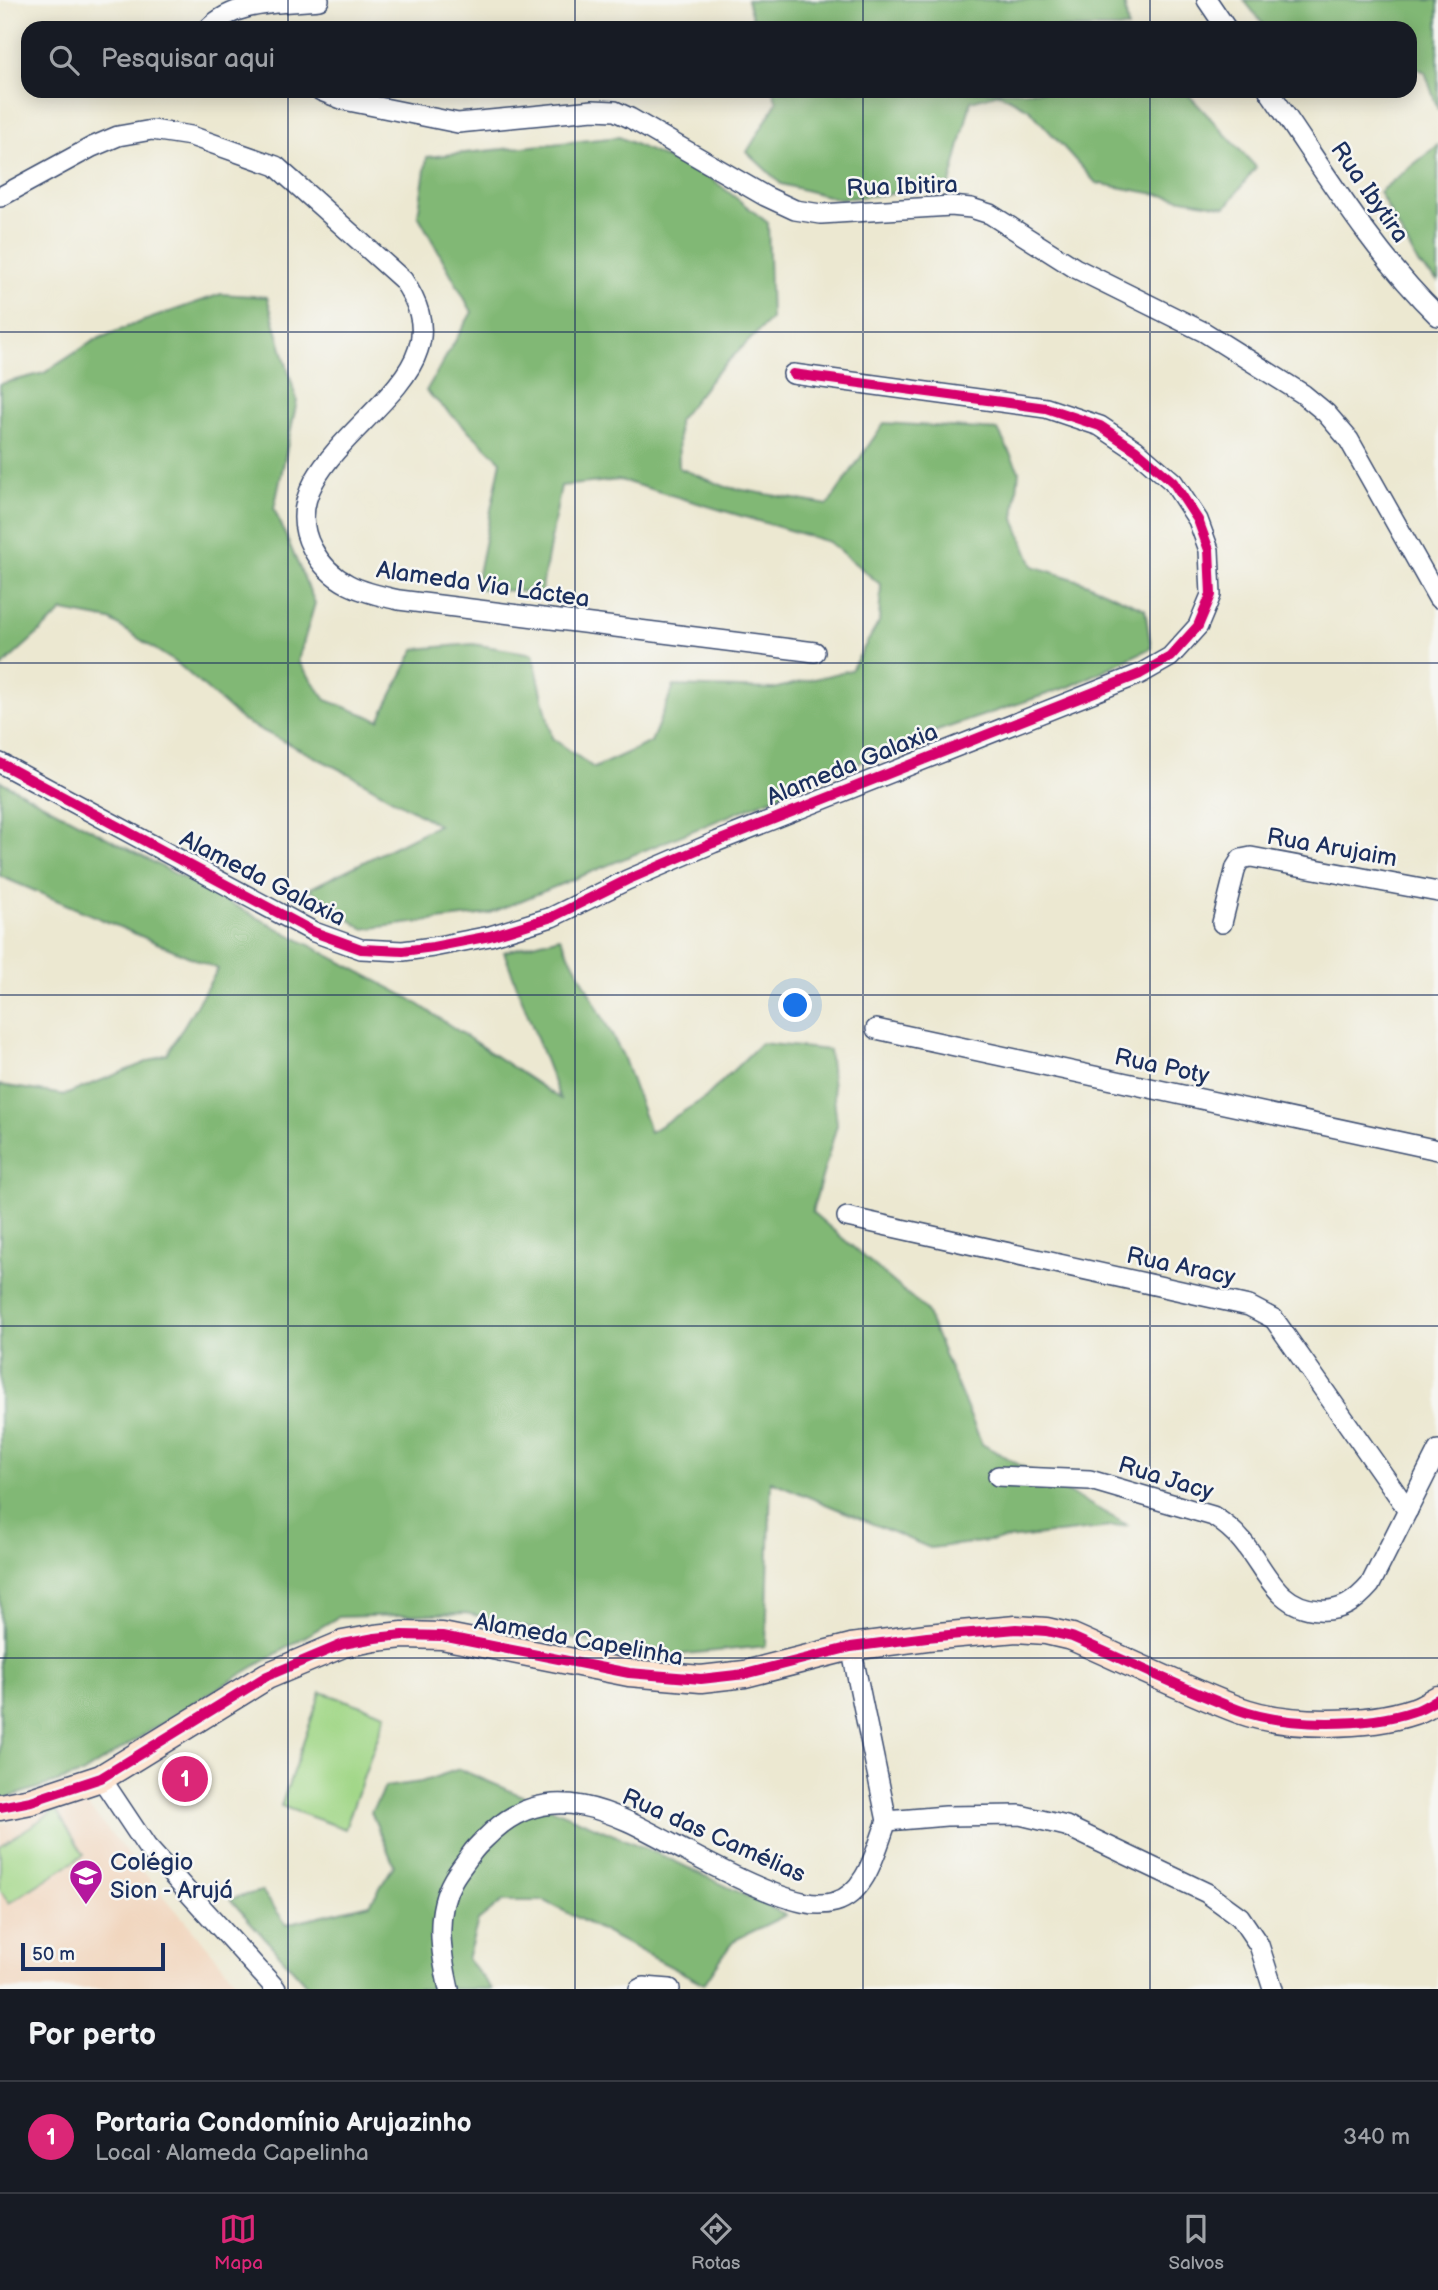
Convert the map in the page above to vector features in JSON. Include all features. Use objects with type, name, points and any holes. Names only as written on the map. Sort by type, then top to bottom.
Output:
[{"type":"street","points":[[217,21],[246,7],[318,0]]},
{"type":"street","points":[[1207,0],[1221,21]]},
{"type":"street","name":"Rua Ibitira","points":[[339,98],[458,123],[593,110],[615,111],[765,196],[795,210],[821,215],[951,206],[990,214],[1075,268],[1204,332],[1269,371],[1326,413],[1349,440],[1438,598]]},
{"type":"street","name":"Rua Ibytira","points":[[1274,98],[1380,251],[1418,297],[1438,316]]},
{"type":"street","name":"Alameda Via Láctea","points":[[0,197],[92,147],[118,136],[152,131],[191,136],[276,166],[403,280],[416,300],[422,325],[419,349],[409,372],[340,448],[310,487],[303,513],[307,539],[319,561],[339,580],[364,593],[399,600],[815,652]]},
{"type":"street","name":"Alameda Galaxia","points":[[0,763],[314,932],[361,949],[403,951],[490,936],[552,917],[627,880],[713,843],[1140,674],[1170,656],[1198,626],[1211,595],[1209,550],[1198,520],[1172,482],[1136,450],[1100,426],[1046,408],[793,374]]},
{"type":"street","name":"Rua Arujaim","points":[[1222,923],[1236,867],[1241,859],[1251,857],[1438,892]]},
{"type":"street","name":"Rua Poty","points":[[876,1029],[1438,1150]]},
{"type":"street","name":"Rua Aracy","points":[[847,1217],[1249,1306],[1274,1319],[1408,1510]]},
{"type":"street","name":"Rua Jacy","points":[[998,1476],[1090,1480],[1213,1516],[1227,1525],[1243,1542],[1270,1584],[1287,1601],[1307,1610],[1332,1611],[1357,1600],[1370,1585],[1438,1450]]},
{"type":"street","name":"Alameda Capelinha","points":[[0,1807],[31,1801],[101,1778],[267,1676],[343,1644],[403,1635],[442,1636],[629,1673],[701,1679],[745,1674],[851,1647],[1016,1629],[1046,1631],[1072,1637],[1241,1710],[1274,1719],[1315,1723],[1366,1721],[1414,1711],[1438,1699]]},
{"type":"street","points":[[851,1647],[887,1821],[946,1816],[1020,1815],[1066,1826],[1207,1893],[1240,1917],[1259,1945],[1273,1989]]},
{"type":"street","points":[[101,1778],[147,1847],[276,1989]]},
{"type":"street","name":"Rua das Camélias","points":[[449,1989],[441,1956],[442,1910],[452,1882],[476,1846],[508,1818],[530,1807],[552,1803],[583,1805],[633,1822],[762,1889],[801,1903],[832,1903],[847,1898],[860,1887],[887,1821]]},
{"type":"street","points":[[639,1989],[670,1989]]},
{"type":"shaded area","name":"Colégio Sion - Arujá","points":[[84,1802],[243,1989],[0,1989],[0,1824]]},
{"type":"green space","points":[[747,0],[1124,0],[1127,21],[753,21]]},
{"type":"green space","points":[[1244,0],[1438,0],[1438,110],[1425,72],[1417,68],[1417,21],[1260,21]]},
{"type":"green space","points":[[776,98],[982,98],[971,101],[949,188],[839,199],[781,184],[747,152],[777,102]]},
{"type":"green space","points":[[1008,98],[1192,98],[1256,167],[1226,207],[1096,183],[1029,109]]},
{"type":"green space","points":[[619,137],[712,179],[768,223],[771,319],[716,373],[678,421],[679,468],[726,487],[828,505],[884,423],[998,430],[1019,471],[1014,519],[1033,566],[1083,582],[1145,609],[1151,648],[1071,686],[937,731],[488,914],[363,929],[309,889],[438,825],[349,774],[243,721],[178,664],[110,620],[63,611],[0,668],[0,384],[44,373],[95,340],[221,294],[267,297],[297,401],[274,509],[315,603],[298,661],[326,700],[379,720],[415,649],[473,644],[533,654],[552,738],[594,768],[651,742],[674,686],[773,689],[851,670],[879,622],[881,585],[829,542],[620,480],[561,486],[541,593],[475,588],[501,461],[426,391],[472,312],[418,215],[427,157]]},
{"type":"green space","points":[[1438,145],[1438,281],[1419,265],[1379,192]]},
{"type":"green space","points":[[0,781],[409,998],[560,1099],[504,952],[560,937],[623,1056],[650,1132],[705,1098],[761,1043],[829,1050],[837,1125],[812,1212],[925,1309],[982,1444],[1127,1525],[930,1548],[771,1481],[766,1646],[676,1655],[591,1643],[466,1613],[338,1617],[195,1702],[82,1774],[0,1800],[0,1085],[65,1095],[167,1054],[218,969],[0,876]]},
{"type":"green space","points":[[321,1692],[386,1714],[345,1829],[281,1806]]},
{"type":"green space","points":[[459,1769],[668,1858],[786,1915],[733,1941],[704,1984],[545,1901],[503,1901],[478,1921],[467,1959],[492,1989],[310,1989],[230,1899],[262,1891],[286,1924],[370,1904],[394,1865],[371,1812],[385,1787],[421,1782]]},
{"type":"green space","points":[[56,1810],[84,1855],[9,1903],[0,1890],[0,1846]]},
{"type":"cycle path","points":[[0,763],[314,932],[361,949],[403,951],[490,936],[552,917],[627,880],[713,843],[1140,674],[1170,657],[1198,626],[1211,595],[1209,550],[1198,520],[1173,482],[1136,450],[1100,426],[1046,408],[793,374]]},
{"type":"cycle path","points":[[0,1807],[31,1801],[101,1778],[267,1676],[343,1644],[403,1635],[442,1636],[629,1673],[701,1679],[745,1674],[851,1647],[1016,1629],[1046,1631],[1072,1637],[1218,1702],[1258,1716],[1280,1720],[1326,1723],[1373,1720],[1417,1710],[1438,1699]]},
{"type":"place","name":"Portaria Condomínio Arujazinho","points":[[185,1779]]},
{"type":"place","name":"Colégio Sion - Arujá","points":[[86,1906]]}]
